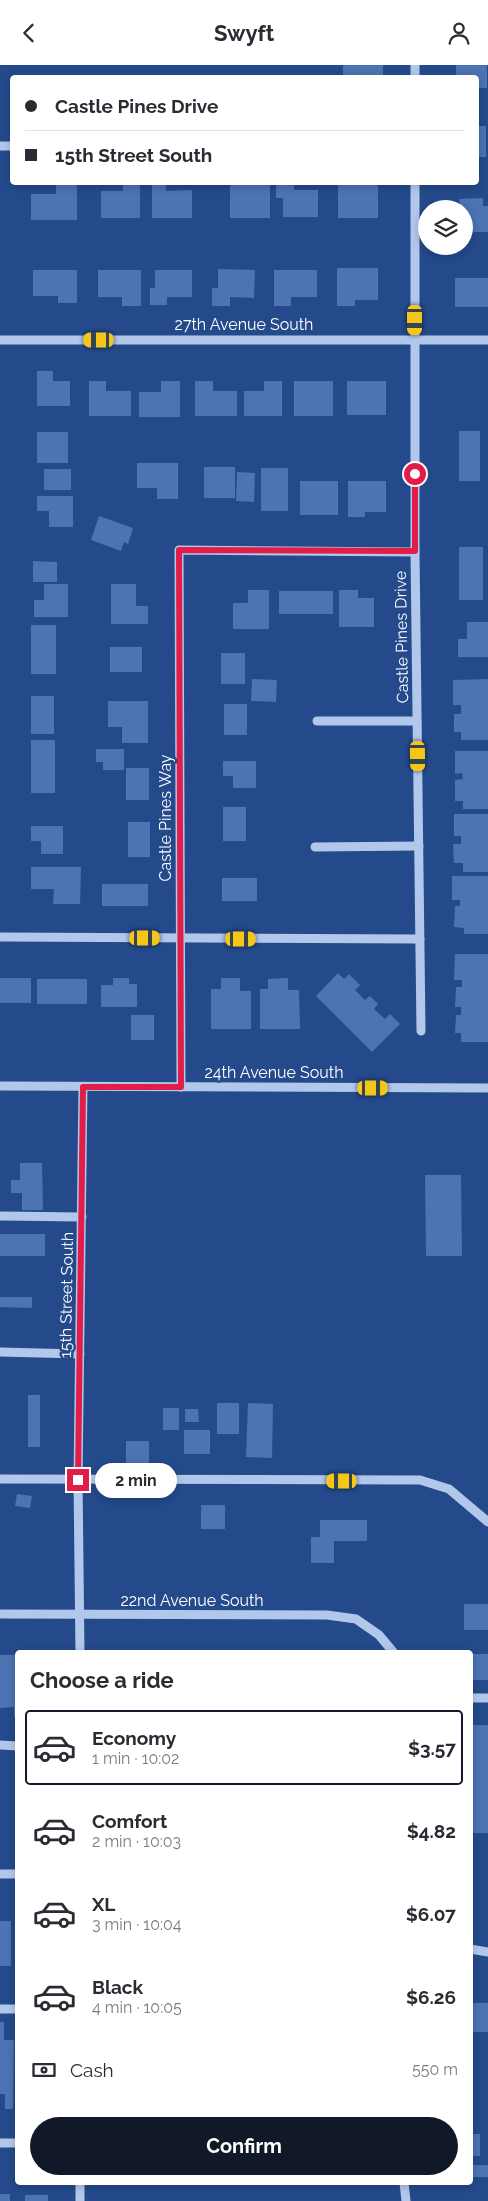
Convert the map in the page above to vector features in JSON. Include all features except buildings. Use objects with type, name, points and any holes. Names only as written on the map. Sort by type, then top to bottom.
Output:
[{"type":"street","name":"Castle Pines Drive","points":[[415,185],[415,551],[421,1031]]},
{"type":"street","name":"27th Avenue South","points":[[0,340],[488,340]]},
{"type":"street","name":"Castle Pines Way","points":[[181,1087],[179,550],[415,551]]},
{"type":"street","points":[[317,721],[417,721]]},
{"type":"street","points":[[315,847],[419,846]]},
{"type":"street","points":[[0,937],[420,939]]},
{"type":"street","name":"24th Avenue South","points":[[0,1086],[488,1088]]},
{"type":"street","name":"15th Street South","points":[[80,1650],[78,1480],[83,1087]]},
{"type":"street","points":[[0,1216],[82,1217]]},
{"type":"street","points":[[0,1352],[80,1354]]},
{"type":"street","points":[[0,1479],[420,1481],[449,1489],[488,1521]]},
{"type":"street","name":"22nd Avenue South","points":[[0,1614],[327,1615],[356,1619],[379,1635],[392,1650]]},
{"type":"street","points":[[473,1698],[488,1698]]},
{"type":"street","points":[[0,1745],[15,1746]]},
{"type":"street","points":[[0,1874],[15,1874]]},
{"type":"street","points":[[473,1950],[488,1952]]},
{"type":"street","points":[[0,2009],[15,2009]]},
{"type":"street","points":[[0,2143],[15,2143]]},
{"type":"street","points":[[80,2185],[80,2201]]},
{"type":"street","points":[[404,2185],[406,2201]]},
{"type":"route","points":[[78,1480],[83,1087],[181,1087],[179,550],[415,551],[415,474]]}]
